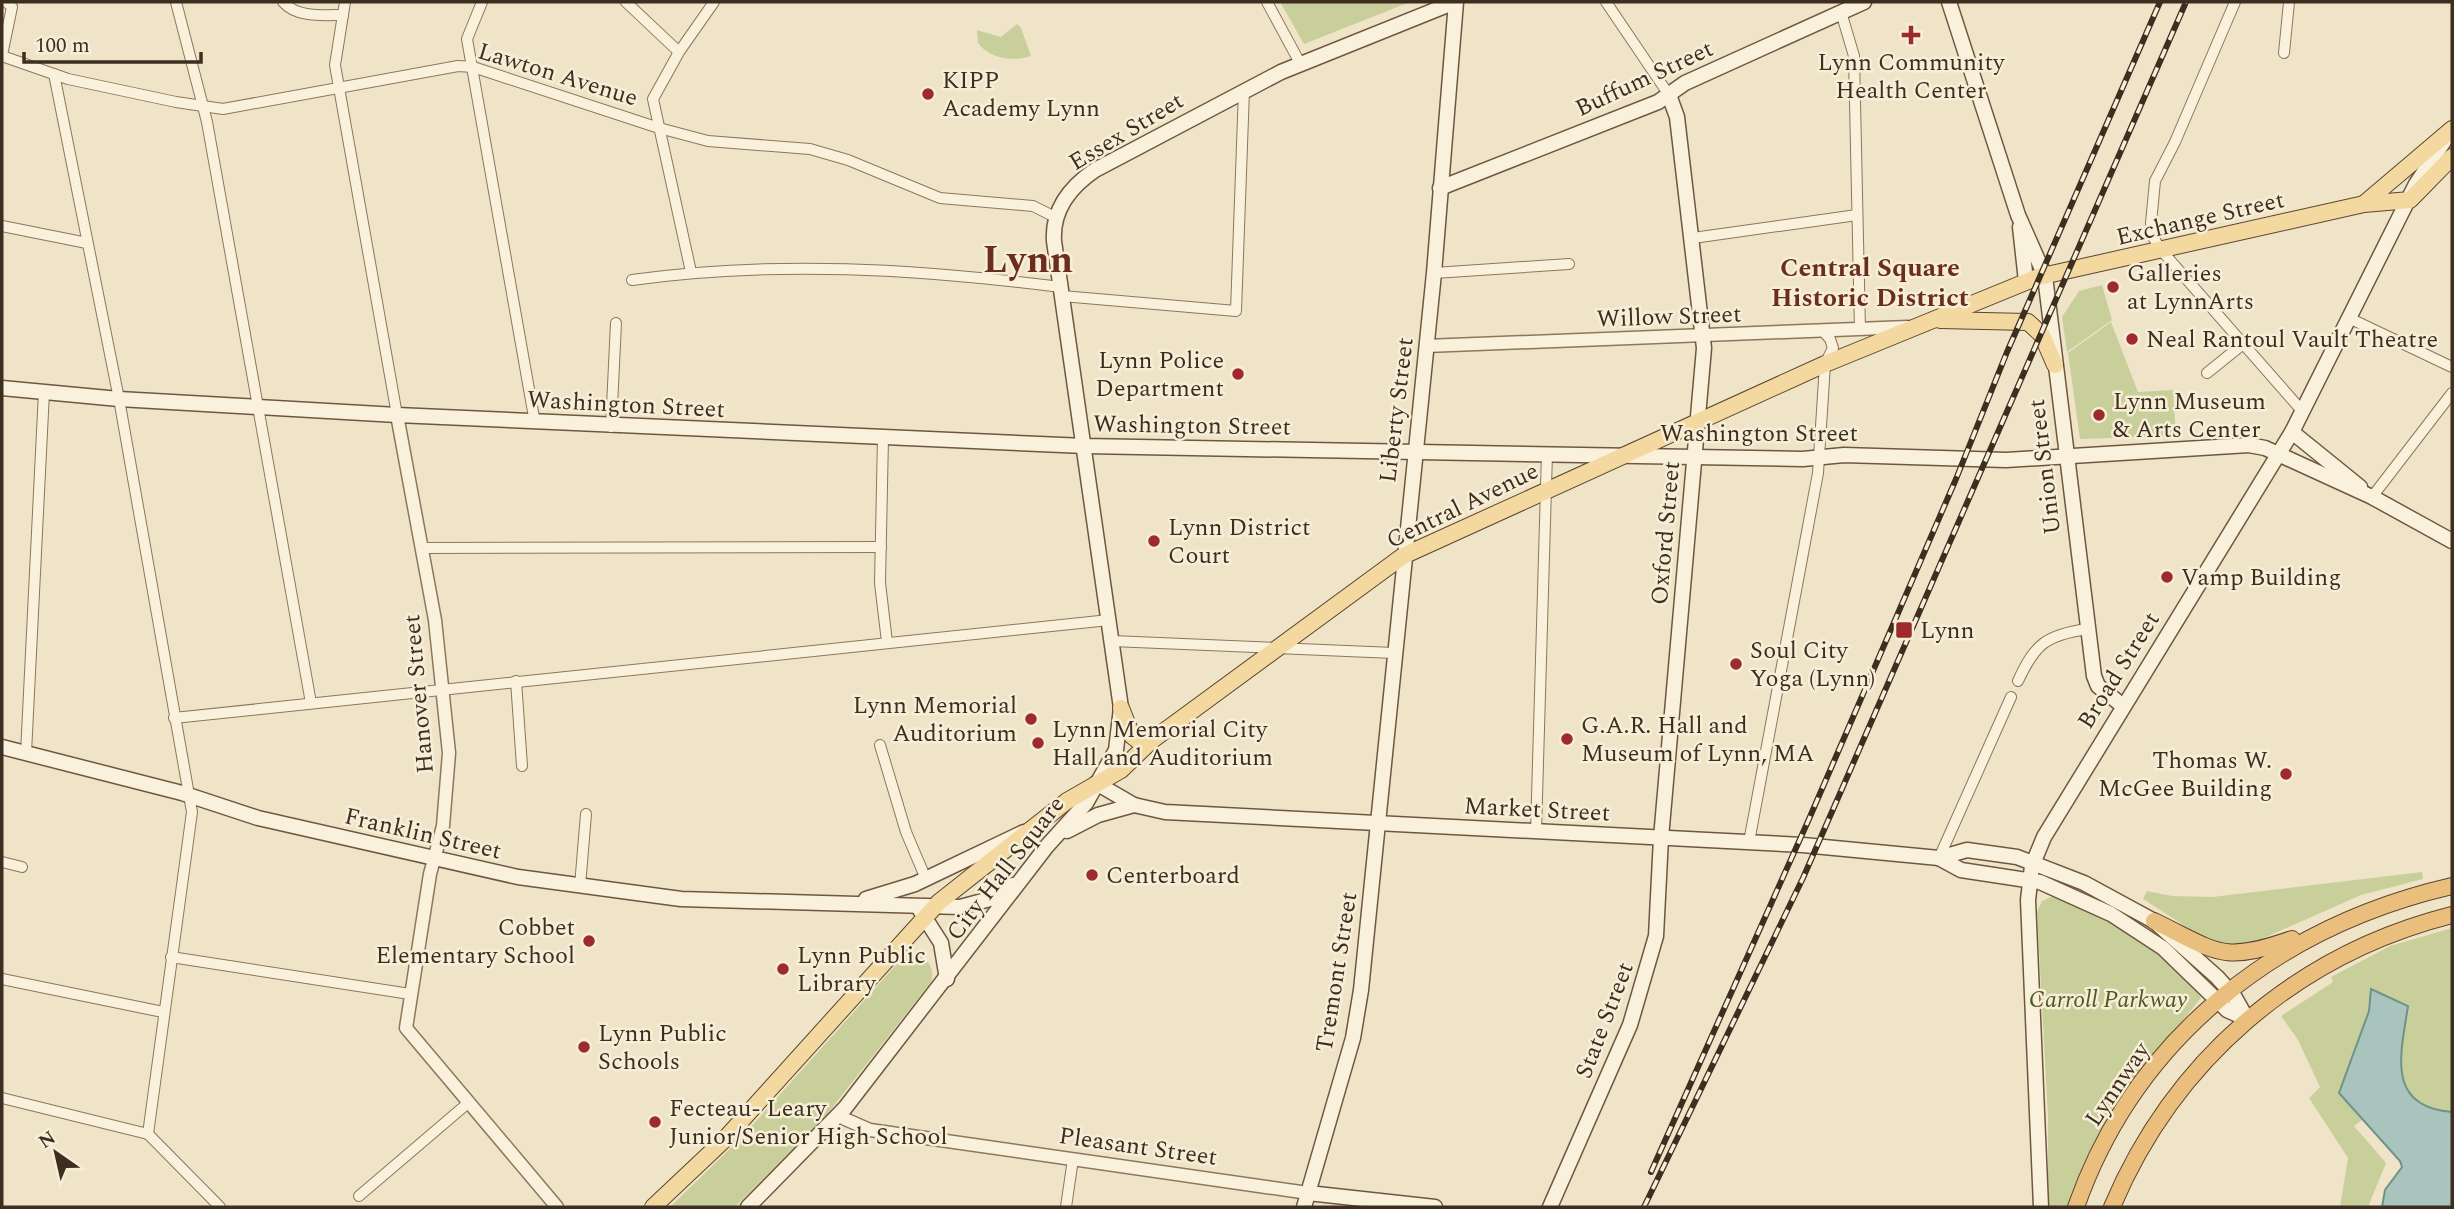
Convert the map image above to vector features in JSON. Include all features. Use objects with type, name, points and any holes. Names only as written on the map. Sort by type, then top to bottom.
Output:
[{"type":"highway","name":"Lynnway","points":[[2076,1207],[2096,1158],[2129,1101],[2176,1040],[2223,995],[2292,947],[2353,917],[2452,886]]},
{"type":"highway","points":[[2112,1207],[2138,1151],[2160,1116],[2195,1070],[2247,1019],[2297,981],[2335,958],[2396,932],[2452,915]]},
{"type":"highway","points":[[2154,921],[2213,950],[2239,955],[2353,917]]},
{"type":"main road","name":"Essex Street","points":[[1055,217],[1067,195],[1084,177],[1244,89],[1300,63],[1456,2]]},
{"type":"main road","name":"Liberty Street","points":[[1377,823],[1413,451],[1434,273],[1456,2]]},
{"type":"main road","name":"Buffum Street","points":[[1440,188],[1669,95],[1685,83],[1864,2]]},
{"type":"main road","name":"Union Street","points":[[1948,2],[2018,215],[2045,276],[2065,456],[2096,685],[2123,706]]},
{"type":"main road","name":"Union Street","points":[[1957,29],[1960,2]]},
{"type":"main road","name":"Oxford Street","points":[[1661,838],[1704,335],[1677,117],[1669,95]]},
{"type":"main road","name":"Exchange Street","points":[[2364,204],[2452,130]]},
{"type":"main road","name":"Broad Street","points":[[2041,1207],[2029,879],[2033,861],[2044,837],[2123,706],[2292,432],[2351,319],[2416,184],[2452,130]]},
{"type":"main road","name":"Broad Street","points":[[2410,200],[2452,157]]},
{"type":"main road","name":"Exchange Street","points":[[1930,320],[2025,281],[2045,276],[2364,204],[2410,200]]},
{"type":"main road","name":"Union Street","points":[[2018,215],[2025,281]]},
{"type":"main road","points":[[1055,217],[1054,241],[1121,708],[1134,738],[1141,743],[1151,741]]},
{"type":"main road","points":[[1930,320],[2028,322],[2039,330],[2054,365]]},
{"type":"main road","name":"Central Avenue","points":[[1151,741],[1403,556],[1825,364],[1930,320]]},
{"type":"main road","name":"Washington Street","points":[[2,388],[119,400],[397,415],[1085,446],[1820,458],[1844,455],[1993,460],[2244,444],[2278,454],[2372,497],[2452,541]]},
{"type":"main road","name":"Washington Street","points":[[2292,432],[2372,497]]},
{"type":"main road","name":"City Hall Square","points":[[748,1207],[838,1116],[947,979],[1047,846],[1086,803],[1118,744],[1121,708]]},
{"type":"main road","name":"City Hall Square","points":[[655,1206],[734,1129],[926,910],[1067,801],[1121,770],[1151,741]]},
{"type":"main road","name":"Franklin Street","points":[[2,747],[189,795],[258,818],[434,860],[580,886],[681,899],[844,904],[926,910],[966,907],[984,902],[1027,872]]},
{"type":"main road","name":"Market Street","points":[[1096,783],[1133,805],[1171,813],[1749,842],[1939,858],[1967,850],[2033,861],[2117,899],[2154,921]]},
{"type":"main road","points":[[1047,846],[1083,822],[1133,805]]},
{"type":"main road","name":"Tremont Street","points":[[1306,1200],[1354,1030],[1377,823]]},
{"type":"main road","name":"Franklin Street","points":[[844,904],[905,888],[992,845],[1030,830]]},
{"type":"main road","name":"State Street","points":[[1550,1207],[1630,1025],[1649,967],[1656,936],[1661,838]]},
{"type":"main road","name":"Market Street","points":[[1939,858],[1961,870],[2029,879],[2058,890],[2141,932],[2204,986],[2223,995]]},
{"type":"main road","points":[[905,888],[926,910],[943,950],[947,979]]},
{"type":"main road","points":[[2154,921],[2217,977],[2223,995],[2247,1019]]},
{"type":"main road","name":"Pleasant Street","points":[[1306,1200],[1435,1207]]},
{"type":"street","points":[[2,55],[12,7],[6,2]]},
{"type":"street","points":[[176,2],[203,106],[311,703]]},
{"type":"street","points":[[283,2],[291,10],[305,14],[343,15]]},
{"type":"street","points":[[345,2],[335,65],[397,415]]},
{"type":"street","points":[[482,2],[467,38],[535,422]]},
{"type":"street","points":[[626,2],[679,52]]},
{"type":"street","points":[[691,272],[653,99],[679,52],[714,2]]},
{"type":"street","points":[[1267,2],[1300,63]]},
{"type":"street","name":"Oxford Street","points":[[1606,2],[1669,95]]},
{"type":"street","points":[[2235,2],[2175,142],[2155,181],[2151,223],[2153,237],[2161,250],[2303,412]]},
{"type":"street","points":[[2284,53],[2289,2]]},
{"type":"street","points":[[1842,12],[1854,56],[1860,330]]},
{"type":"street","name":"Lawton Avenue","points":[[2,55],[54,74],[223,109],[458,66],[473,68],[659,128],[708,141],[810,149],[848,160],[940,198],[1033,206],[1055,217]]},
{"type":"street","points":[[54,74],[119,400],[192,811],[148,1134]]},
{"type":"street","points":[[632,281],[691,272],[781,269],[916,271],[1062,292],[1236,311],[1244,89]]},
{"type":"street","points":[[1693,238],[1857,215]]},
{"type":"street","points":[[2,226],[87,243]]},
{"type":"street","points":[[1434,273],[1569,264]]},
{"type":"street","points":[[2351,319],[2452,368]]},
{"type":"street","points":[[611,426],[616,323]]},
{"type":"street","name":"Willow Street","points":[[1426,346],[1913,327]]},
{"type":"street","points":[[1749,842],[1820,458],[1825,364],[1833,348],[1823,331]]},
{"type":"street","points":[[2207,373],[2243,344]]},
{"type":"street","points":[[26,753],[44,392]]},
{"type":"street","points":[[2372,497],[2452,393]]},
{"type":"street","name":"Hanover Street","points":[[397,415],[443,689],[448,776],[443,826],[434,860],[406,1018],[408,1031],[557,1207]]},
{"type":"street","points":[[883,438],[880,583],[887,642]]},
{"type":"street","points":[[1536,832],[1547,453]]},
{"type":"street","points":[[421,548],[881,547]]},
{"type":"street","points":[[174,718],[1109,620]]},
{"type":"street","points":[[2018,681],[2033,652],[2048,639],[2087,629]]},
{"type":"street","points":[[1112,641],[1394,653]]},
{"type":"street","points":[[516,681],[522,766]]},
{"type":"street","points":[[1939,858],[2011,697]]},
{"type":"street","points":[[880,745],[909,841],[926,879]]},
{"type":"street","points":[[580,886],[586,814]]},
{"type":"street","points":[[2,862],[22,866]]},
{"type":"street","points":[[171,957],[410,995]]},
{"type":"street","points":[[2,979],[163,1012]]},
{"type":"street","points":[[2,1098],[148,1134],[220,1207]]},
{"type":"street","points":[[359,1196],[468,1103]]},
{"type":"street","name":"Pleasant Street","points":[[838,1116],[870,1130],[1073,1159],[1306,1200]]},
{"type":"street","points":[[1066,1207],[1073,1159]]},
{"type":"green space","points":[[1280,2],[1410,2],[1304,44]]},
{"type":"green space","points":[[1017,24],[1031,56],[1002,58],[989,53],[978,43],[977,30],[1001,37]]},
{"type":"green space","points":[[2102,285],[2112,320],[2067,352],[2062,317],[2079,291]]},
{"type":"green space","points":[[2111,322],[2138,392],[2173,390],[2176,436],[2080,439],[2068,353]]},
{"type":"green space","name":"Carroll Parkway","points":[[2422,872],[2423,879],[2361,895],[2246,946],[2210,942],[2143,899],[2147,891],[2172,896],[2212,897]]},
{"type":"green space","name":"Carroll Parkway","points":[[2053,896],[2112,923],[2158,953],[2193,984],[2201,998],[2122,1095],[2088,1154],[2067,1207],[2048,1207],[2048,1116],[2037,912],[2042,901]]},
{"type":"green space","points":[[2452,928],[2452,1144],[2401,1164],[2385,1141],[2362,1120],[2354,1126],[2386,1163],[2368,1207],[2340,1207],[2348,1158],[2309,1098],[2320,1087],[2298,1040],[2281,1016],[2333,982],[2331,977],[2390,946]]},
{"type":"green space","points":[[910,954],[921,957],[931,967],[931,982],[828,1113],[735,1207],[670,1207],[740,1139],[904,956]]},
{"type":"water","points":[[2371,989],[2408,1006],[2401,1059],[2402,1075],[2407,1089],[2416,1100],[2431,1108],[2452,1112],[2452,1207],[2382,1207],[2385,1190],[2402,1167],[2400,1161],[2339,1093],[2369,1011]]},
{"type":"railway","points":[[1651,1172],[1809,819],[1956,479],[2007,352],[2160,2]]},
{"type":"railway","points":[[1644,1207],[1803,878],[2186,2]]},
{"type":"place","name":"Lynn Community Health Center","points":[[1911,35]]},
{"type":"place","name":"KIPP Academy Lynn","points":[[928,94]]},
{"type":"place","name":"Galleries at LynnArts","points":[[2113,287]]},
{"type":"place","name":"Neal Rantoul Vault Theatre","points":[[2132,339]]},
{"type":"place","name":"Lynn Police Department","points":[[1238,374]]},
{"type":"place","name":"Lynn Museum & Arts Center","points":[[2099,415]]},
{"type":"place","name":"Lynn District Court","points":[[1154,541]]},
{"type":"place","name":"Vamp Building","points":[[2167,577]]},
{"type":"place","name":"Lynn","points":[[1904,630]]},
{"type":"place","name":"Soul City Yoga (Lynn)","points":[[1736,664]]},
{"type":"place","name":"Lynn Memorial Auditorium","points":[[1031,719]]},
{"type":"place","name":"G.A.R. Hall and Museum of Lynn, MA","points":[[1567,739]]},
{"type":"place","name":"Lynn Memorial City Hall and Auditorium","points":[[1038,743]]},
{"type":"place","name":"Thomas W. McGee Building","points":[[2286,774]]},
{"type":"place","name":"Centerboard","points":[[1092,875]]},
{"type":"place","name":"Cobbet Elementary School","points":[[589,941]]},
{"type":"place","name":"Lynn Public Library","points":[[783,969]]},
{"type":"place","name":"Lynn Public Schools","points":[[584,1047]]},
{"type":"place","name":"Fecteau- Leary Junior/Senior High School","points":[[655,1122]]},
{"type":"district","name":"Lynn","points":[[1028,259]]},
{"type":"district","name":"Central Square Historic District","points":[[1870,282]]}]
